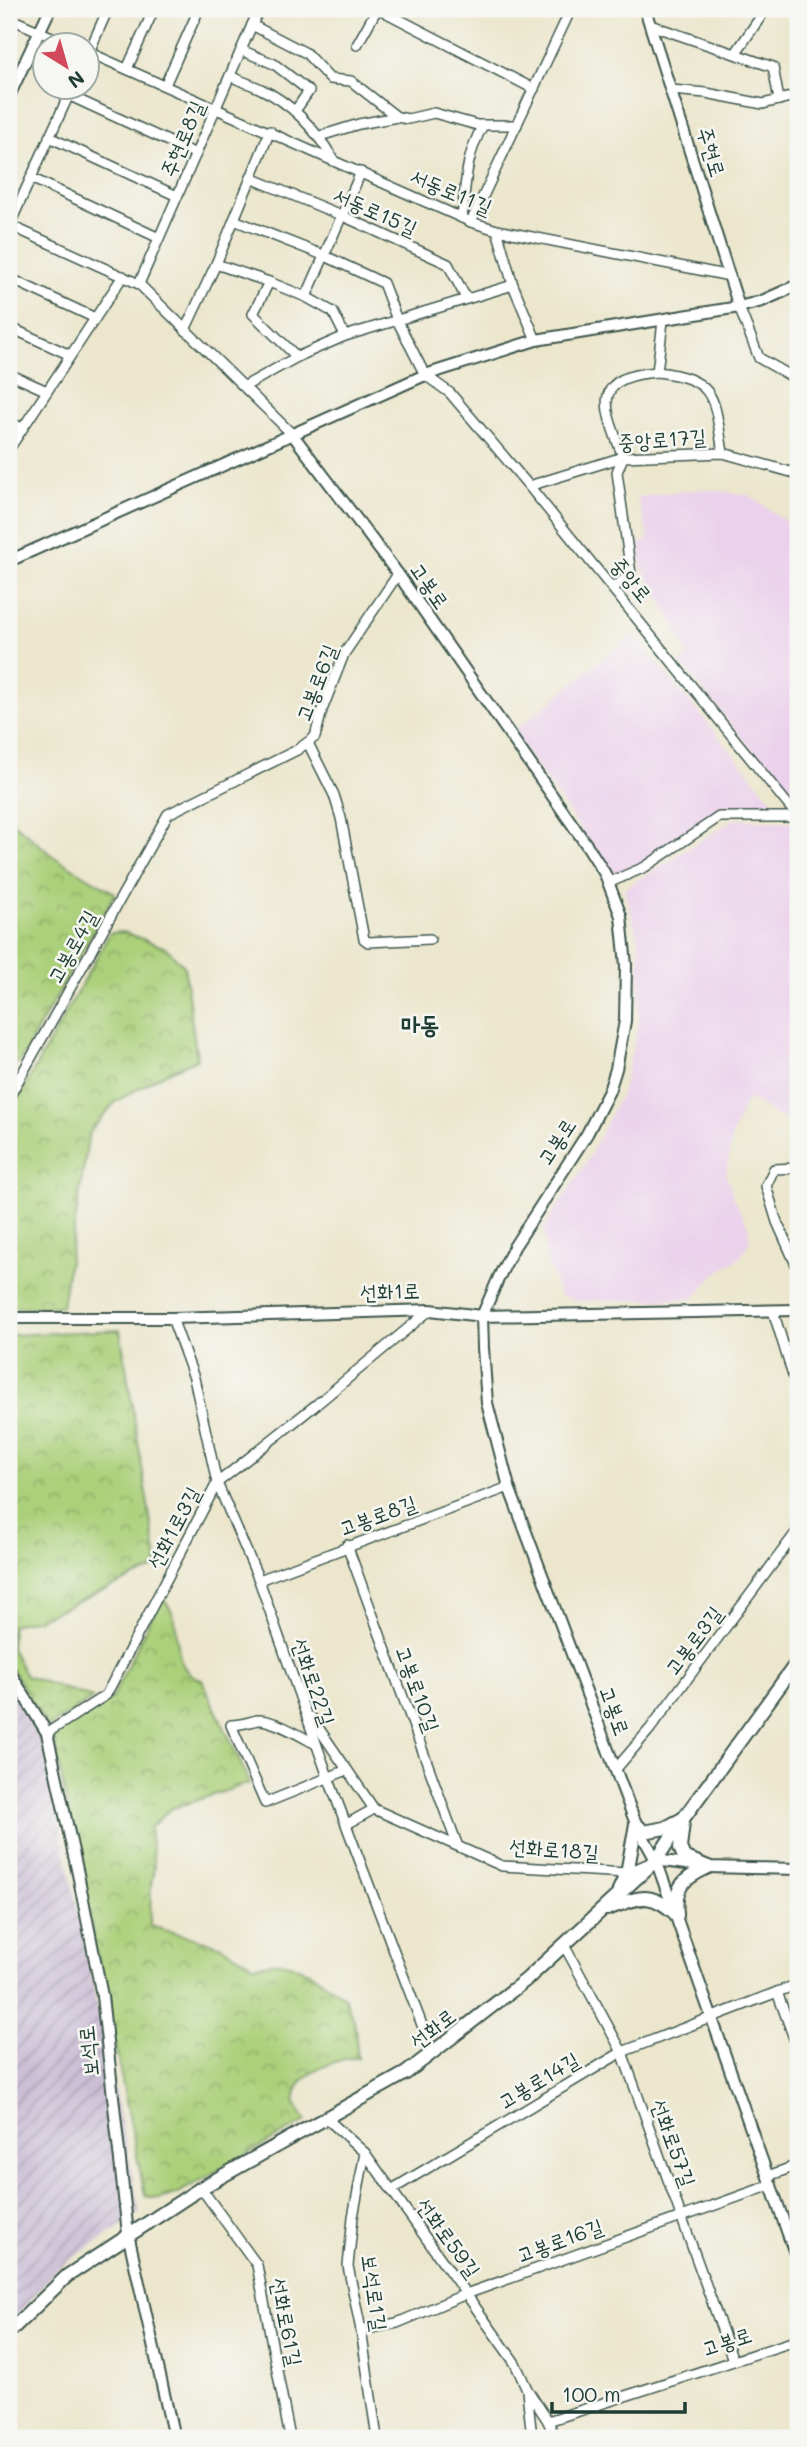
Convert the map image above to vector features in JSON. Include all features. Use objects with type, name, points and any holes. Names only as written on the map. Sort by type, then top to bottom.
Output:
[{"type":"main road","name":"선화로","points":[[9,2332],[67,2276],[128,2234],[201,2189],[396,2079],[433,2054],[527,1979],[656,1860],[683,1818],[798,1661]]},
{"type":"main road","points":[[636,1824],[645,1832],[653,1832],[683,1818]]},
{"type":"main road","points":[[683,1818],[680,1848],[684,1857],[708,1867]]},
{"type":"main road","points":[[600,1911],[622,1886],[636,1824]]},
{"type":"main road","points":[[677,1915],[675,1896],[689,1876],[708,1867]]},
{"type":"main road","points":[[600,1911],[649,1897],[663,1902],[677,1915]]},
{"type":"street","points":[[9,18],[39,32],[50,9]]},
{"type":"street","points":[[98,32],[108,9]]},
{"type":"street","points":[[128,69],[154,9]]},
{"type":"street","points":[[165,85],[199,9]]},
{"type":"street","name":"주현로8길","points":[[139,284],[259,9]]},
{"type":"street","points":[[357,45],[378,9],[534,89]]},
{"type":"street","points":[[467,220],[517,125],[571,9]]},
{"type":"street","name":"주현로","points":[[645,9],[739,307]]},
{"type":"street","points":[[735,54],[766,9]]},
{"type":"street","points":[[252,25],[306,53],[330,79],[351,81],[397,117]]},
{"type":"street","points":[[650,25],[773,67],[779,100]]},
{"type":"street","points":[[9,96],[32,47]]},
{"type":"street","points":[[241,50],[274,64],[309,91],[295,111]]},
{"type":"street","name":"서동로11길","points":[[102,59],[467,220],[498,230],[513,285],[536,340]]},
{"type":"street","points":[[230,76],[261,89],[295,111],[320,136],[333,159]]},
{"type":"street","points":[[671,90],[706,93],[763,104],[798,95]]},
{"type":"street","points":[[9,226],[65,102]]},
{"type":"street","points":[[90,102],[196,155]]},
{"type":"street","points":[[320,136],[359,124],[397,117],[408,119],[434,113],[483,125],[517,125]]},
{"type":"street","points":[[467,220],[467,163],[483,125]]},
{"type":"street","points":[[185,330],[216,264],[270,131]]},
{"type":"street","points":[[49,137],[177,196]]},
{"type":"street","points":[[306,297],[361,172]]},
{"type":"street","points":[[31,178],[159,238]]},
{"type":"street","name":"서동로15길","points":[[251,178],[448,264],[466,298]]},
{"type":"street","points":[[234,219],[383,283],[397,320],[425,375]]},
{"type":"street","name":"고봉로","points":[[9,226],[139,284],[293,435],[398,573],[589,847],[621,916],[625,965],[625,1021],[616,1069],[609,1091],[587,1134],[514,1247],[482,1316],[487,1403],[509,1487],[636,1824],[656,1860],[677,1915],[798,2262]]},
{"type":"street","points":[[498,230],[730,276]]},
{"type":"street","points":[[216,264],[306,297],[333,312],[345,336]]},
{"type":"street","points":[[9,449],[122,276]]},
{"type":"street","points":[[9,278],[95,318]]},
{"type":"street","points":[[269,282],[253,314],[297,358]]},
{"type":"street","points":[[245,386],[345,336],[513,285]]},
{"type":"street","points":[[9,561],[425,375],[536,340],[739,307],[762,301],[798,285]]},
{"type":"street","points":[[739,307],[759,358],[798,380]]},
{"type":"street","points":[[657,372],[663,321]]},
{"type":"street","points":[[9,327],[70,355]]},
{"type":"street","points":[[613,588],[631,574],[617,472],[623,457],[606,408],[606,399],[611,388],[622,379],[638,373],[657,372],[692,379],[706,387],[713,402],[723,453]]},
{"type":"street","points":[[9,374],[47,391]]},
{"type":"street","name":"중앙로","points":[[425,375],[450,393],[529,486],[798,817]]},
{"type":"street","points":[[9,422],[22,428]]},
{"type":"street","name":"중앙로17길","points":[[529,486],[623,457],[723,453],[798,474]]},
{"type":"street","name":"고봉로6길","points":[[168,814],[315,737],[322,710],[344,654],[398,573]]},
{"type":"street","points":[[308,743],[334,794],[341,818],[364,939],[368,942],[430,939]]},
{"type":"street","name":"고봉로4길","points":[[9,1097],[168,814]]},
{"type":"street","points":[[608,883],[645,867],[719,817],[798,817]]},
{"type":"street","points":[[9,1072],[19,1079]]},
{"type":"street","points":[[798,1168],[774,1169],[766,1186],[777,1222],[798,1269]]},
{"type":"street","name":"선화1로","points":[[9,1318],[172,1318],[430,1310],[482,1316],[798,1310]]},
{"type":"street","name":"선화1로3길","points":[[47,1733],[106,1695],[217,1483],[430,1310]]},
{"type":"street","points":[[773,1311],[798,1392]]},
{"type":"street","name":"선화로22길","points":[[172,1318],[194,1378],[217,1483],[259,1580],[328,1777],[433,2054]]},
{"type":"street","name":"고봉로8길","points":[[259,1580],[347,1545],[509,1487]]},
{"type":"street","name":"고봉로3길","points":[[615,1770],[650,1729],[798,1530]]},
{"type":"street","name":"고봉로10길","points":[[347,1545],[457,1844]]},
{"type":"street","name":"보석로","points":[[9,1671],[47,1733],[102,1996],[128,2234],[174,2438]]},
{"type":"street","points":[[306,1709],[374,1809],[347,1824]]},
{"type":"street","points":[[316,1744],[260,1720],[231,1725],[265,1802],[347,1770]]},
{"type":"street","name":"선화로18길","points":[[374,1809],[502,1866],[627,1873],[656,1860]]},
{"type":"street","points":[[656,1860],[708,1867],[798,1869]]},
{"type":"street","name":"선화로57길","points":[[564,1945],[622,2052],[733,2360]]},
{"type":"street","name":"고봉로14길","points":[[391,2190],[622,2052],[798,1984]]},
{"type":"street","points":[[777,1993],[798,2049]]},
{"type":"street","name":"선화로59길","points":[[326,2118],[365,2153],[515,2362],[555,2438]]},
{"type":"street","name":"보석로1길","points":[[365,2153],[353,2217],[348,2266],[361,2330],[377,2438]]},
{"type":"street","name":"고봉로16길","points":[[361,2330],[397,2323],[466,2294],[681,2216],[770,2181],[798,2165]]},
{"type":"street","name":"선화로61길","points":[[201,2189],[257,2265],[290,2438]]},
{"type":"street","name":"고봉로","points":[[548,2421],[798,2340]]},
{"type":"street","name":"선화로59길","points":[[527,2389],[533,2438]]},
{"type":"shaded area","points":[[702,489],[749,495],[786,522],[798,517],[798,806],[681,664],[687,655],[677,628],[642,568],[637,544],[649,540],[637,497]]},
{"type":"shaded area","points":[[633,634],[776,805],[776,812],[717,813],[643,863],[613,876],[513,732]]},
{"type":"shaded area","points":[[735,819],[798,822],[798,1128],[747,1098],[732,1135],[726,1175],[748,1226],[750,1240],[740,1258],[715,1274],[693,1299],[578,1301],[560,1296],[547,1262],[544,1228],[586,1163],[622,1092],[639,1022],[639,940],[624,889]]},
{"type":"shaded area","points":[[9,1686],[40,1730],[140,2213],[55,2270],[9,2325]]},
{"type":"green space","points":[[9,819],[54,857],[115,893],[20,1061],[9,1066]]},
{"type":"green space","points":[[124,932],[166,948],[184,966],[197,1059],[115,1102],[89,1133],[62,1306],[9,1308],[9,1115],[110,933]]},
{"type":"green space","points":[[120,1330],[158,1567],[38,1619],[12,1625],[11,1648],[26,1676],[93,1698],[48,1727],[9,1665],[9,1335]]},
{"type":"green space","points":[[161,1597],[170,1608],[174,1620],[183,1665],[190,1674],[202,1680],[250,1783],[170,1809],[150,1828],[154,1867],[150,1926],[219,1945],[254,1965],[283,1962],[311,1973],[344,1997],[354,2020],[358,2058],[325,2066],[302,2081],[297,2089],[295,2104],[306,2121],[178,2193],[160,2199],[145,2196],[53,1735],[112,1698]]},
{"type":"district","name":"마동","points":[[420,1025]]}]
